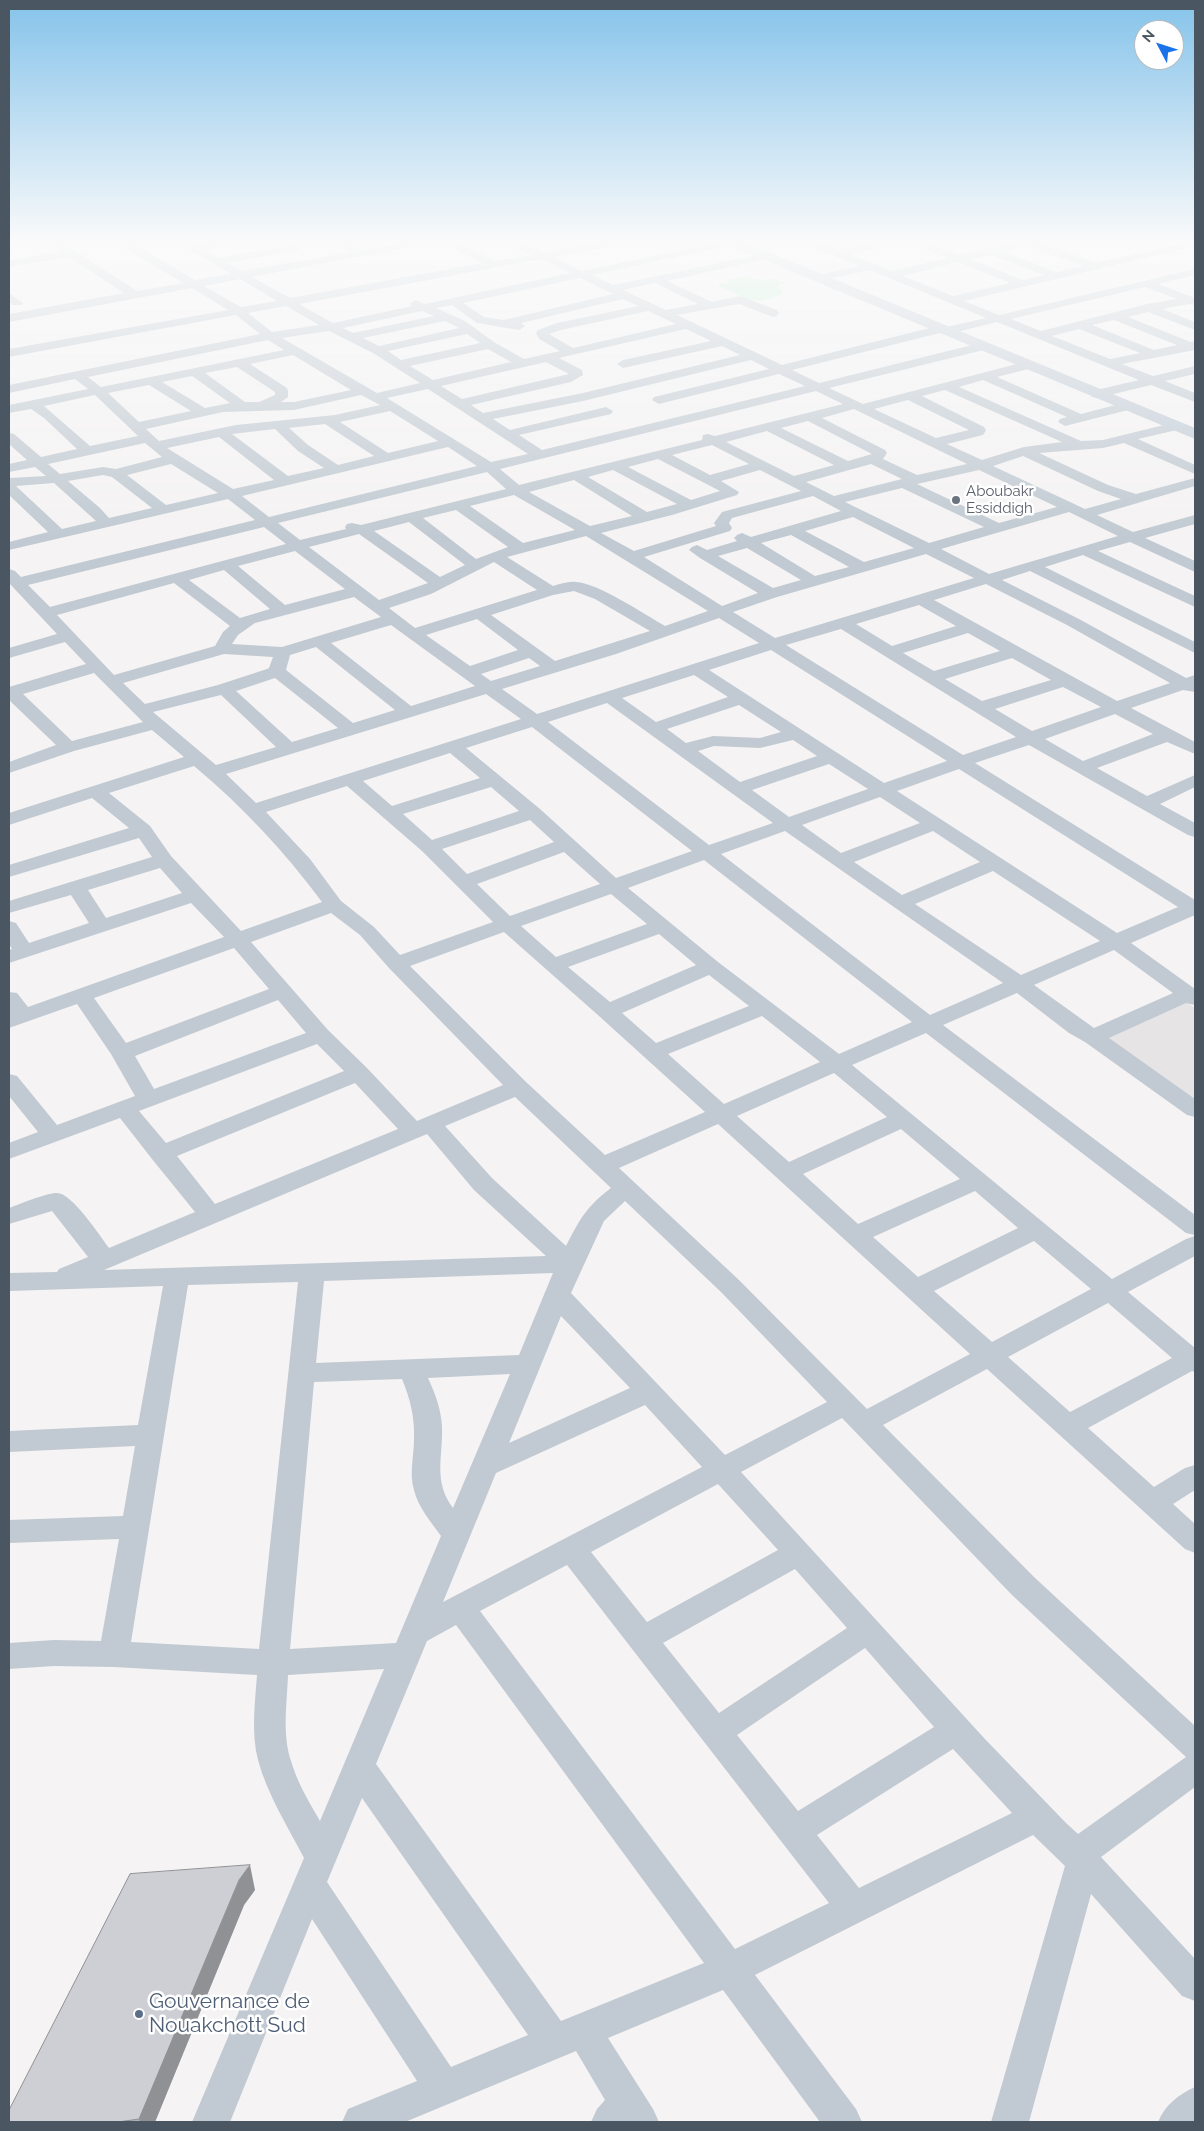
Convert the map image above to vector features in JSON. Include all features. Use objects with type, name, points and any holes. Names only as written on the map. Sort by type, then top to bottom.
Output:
[{"type":"main road","points":[[965,338],[1195,434]]},
{"type":"street","points":[[18,338],[33,348]]},
{"type":"street","points":[[9,353],[80,338]]},
{"type":"street","points":[[203,338],[216,347]]},
{"type":"street","points":[[9,389],[34,384],[76,367],[216,347],[258,338]]},
{"type":"street","points":[[274,338],[362,391],[376,397],[449,442],[489,468],[517,491],[632,556],[720,610],[1195,908]]},
{"type":"street","points":[[354,338],[400,364],[540,455]]},
{"type":"street","points":[[376,350],[421,338]]},
{"type":"street","points":[[481,338],[522,363]]},
{"type":"street","points":[[547,338],[572,352]]},
{"type":"street","points":[[376,397],[631,338]]},
{"type":"street","points":[[716,338],[1195,567]]},
{"type":"street","points":[[659,400],[907,338]]},
{"type":"street","points":[[1046,338],[1195,398]]},
{"type":"street","points":[[1114,338],[1154,354]]},
{"type":"street","points":[[1174,338],[1194,346]]},
{"type":"street","points":[[623,364],[723,342]]},
{"type":"street","points":[[46,345],[76,367],[98,391],[173,459],[230,494],[299,545],[392,619],[535,720],[928,1024],[1195,1227]]},
{"type":"street","points":[[400,364],[490,345]]},
{"type":"street","points":[[13,579],[268,522],[984,346]]},
{"type":"street","points":[[1109,363],[1194,346]]},
{"type":"street","points":[[594,347],[650,380]]},
{"type":"street","points":[[858,350],[896,368]]},
{"type":"street","points":[[9,409],[296,351]]},
{"type":"street","points":[[482,417],[583,397],[752,356]]},
{"type":"street","points":[[460,403],[571,378],[577,373],[547,358]]},
{"type":"street","points":[[238,362],[282,391],[281,398],[263,405]]},
{"type":"street","points":[[47,613],[299,545],[810,417],[911,396],[1028,365]]},
{"type":"street","points":[[1097,394],[1195,370]]},
{"type":"street","points":[[194,371],[242,406]]},
{"type":"street","points":[[21,374],[34,384]]},
{"type":"street","points":[[984,376],[1079,418]]},
{"type":"street","points":[[150,380],[202,412]]},
{"type":"street","points":[[555,381],[606,411],[644,430]]},
{"type":"street","points":[[632,384],[659,400],[713,441],[1072,622],[1192,685]]},
{"type":"street","points":[[946,386],[1080,445]]},
{"type":"street","points":[[136,427],[223,408],[263,405],[294,406],[362,391]]},
{"type":"street","points":[[911,396],[979,430],[978,432],[934,443]]},
{"type":"street","points":[[33,404],[49,415],[87,451]]},
{"type":"street","points":[[1042,429],[1127,406]]},
{"type":"street","points":[[9,468],[87,451],[277,424],[328,420],[391,407]]},
{"type":"street","points":[[223,408],[256,427]]},
{"type":"street","points":[[508,434],[606,411]]},
{"type":"street","points":[[792,481],[872,459],[879,456],[880,453],[810,417]]},
{"type":"street","points":[[328,420],[384,457]]},
{"type":"street","points":[[277,424],[303,448],[364,480],[382,494]]},
{"type":"street","points":[[830,501],[981,465],[1024,451],[1103,444],[1176,426]]},
{"type":"street","points":[[769,427],[846,466]]},
{"type":"street","points":[[221,432],[285,481]]},
{"type":"street","points":[[1126,439],[1195,470]]},
{"type":"street","points":[[10,440],[95,511],[106,524]]},
{"type":"street","points":[[9,546],[449,442]]},
{"type":"street","points":[[1024,451],[1103,488],[1136,499]]},
{"type":"street","points":[[376,606],[440,584],[495,556],[520,548],[732,493],[661,455]]},
{"type":"street","points":[[116,473],[173,459]]},
{"type":"street","points":[[872,459],[909,482],[997,528]]},
{"type":"street","points":[[708,480],[760,465]]},
{"type":"street","points":[[616,466],[690,505]]},
{"type":"street","points":[[9,482],[55,479],[103,470],[116,473],[164,510]]},
{"type":"street","points":[[577,476],[644,517]]},
{"type":"street","points":[[9,819],[96,792],[205,765],[289,749],[490,688],[664,632],[720,610],[770,594],[928,550],[997,528],[1136,499],[1195,482]]},
{"type":"street","points":[[9,487],[59,534]]},
{"type":"street","points":[[813,492],[727,515],[720,523],[725,528],[814,582]]},
{"type":"street","points":[[458,506],[520,548]]},
{"type":"street","points":[[308,512],[363,530],[440,584]]},
{"type":"street","points":[[704,554],[853,512]]},
{"type":"street","points":[[412,517],[475,566]]},
{"type":"street","points":[[253,810],[773,644],[1084,550],[1195,519]]},
{"type":"street","points":[[632,556],[725,528]]},
{"type":"street","points":[[793,530],[863,568]]},
{"type":"street","points":[[683,541],[770,594]]},
{"type":"street","points":[[1084,550],[1195,602]]},
{"type":"street","points":[[495,556],[550,591]]},
{"type":"street","points":[[227,565],[282,611]]},
{"type":"street","points":[[1032,566],[1195,648]]},
{"type":"street","points":[[176,578],[240,625]]},
{"type":"street","points":[[13,579],[149,717],[205,765],[253,810],[303,863],[334,905],[367,931],[396,964],[518,1087],[730,1286],[1023,1586],[1195,1746]]},
{"type":"street","points":[[413,634],[550,591],[570,587],[581,587],[601,596],[664,632]]},
{"type":"street","points":[[223,649],[225,642],[240,625],[249,620],[357,591]]},
{"type":"street","points":[[920,599],[1115,708],[1195,749]]},
{"type":"street","points":[[480,614],[552,667]]},
{"type":"street","points":[[9,692],[223,649],[282,652],[392,619]]},
{"type":"street","points":[[843,623],[1030,738],[1195,831]]},
{"type":"street","points":[[889,652],[971,627]]},
{"type":"street","points":[[9,653],[70,636]]},
{"type":"street","points":[[320,642],[408,712]]},
{"type":"street","points":[[469,672],[532,651]]},
{"type":"street","points":[[277,671],[282,652]]},
{"type":"street","points":[[932,677],[1014,652]]},
{"type":"street","points":[[696,669],[1116,942],[1192,996]]},
{"type":"street","points":[[9,768],[277,671]]},
{"type":"street","points":[[277,671],[351,730]]},
{"type":"street","points":[[982,708],[1065,680]]},
{"type":"street","points":[[396,964],[1115,708],[1192,685]]},
{"type":"street","points":[[224,689],[289,749]]},
{"type":"street","points":[[9,692],[68,747]]},
{"type":"street","points":[[610,697],[839,860],[1018,983],[1077,1028],[1093,1037],[1195,1110]]},
{"type":"street","points":[[654,728],[740,699]]},
{"type":"street","points":[[683,750],[713,741],[760,743],[794,734]]},
{"type":"street","points":[[1083,767],[1168,735]]},
{"type":"street","points":[[453,746],[533,813],[613,886],[661,926],[837,1064],[1193,1361],[1068,1426]]},
{"type":"street","points":[[739,788],[831,757]]},
{"type":"street","points":[[350,779],[429,847],[506,924],[607,1011],[720,1115],[990,1355],[1195,1541]]},
{"type":"street","points":[[390,812],[494,780]]},
{"type":"street","points":[[1147,803],[1195,780]]},
{"type":"street","points":[[96,792],[143,830],[164,860],[238,940],[320,1035],[359,1073],[422,1127],[570,1264]]},
{"type":"street","points":[[429,847],[533,813]]},
{"type":"street","points":[[839,860],[935,824]]},
{"type":"street","points":[[9,871],[143,830]]},
{"type":"street","points":[[464,882],[567,844]]},
{"type":"street","points":[[9,908],[164,860]]},
{"type":"street","points":[[901,902],[996,863]]},
{"type":"street","points":[[76,887],[101,926]]},
{"type":"street","points":[[9,927],[16,955],[195,895]]},
{"type":"street","points":[[9,998],[16,1018],[334,905]]},
{"type":"street","points":[[602,1166],[1018,983],[1195,908]]},
{"type":"street","points":[[553,965],[661,926]]},
{"type":"street","points":[[607,1011],[711,966]]},
{"type":"street","points":[[122,1053],[282,991]]},
{"type":"street","points":[[81,995],[122,1053],[148,1100]]},
{"type":"street","points":[[1093,1037],[1192,996]]},
{"type":"street","points":[[652,1053],[764,1008]]},
{"type":"street","points":[[9,1151],[320,1035]]},
{"type":"street","points":[[160,1154],[359,1073]]},
{"type":"street","points":[[10,1084],[52,1134]]},
{"type":"street","points":[[55,1280],[518,1087]]},
{"type":"street","points":[[125,1108],[160,1154],[211,1215]]},
{"type":"street","points":[[786,1173],[903,1119]]},
{"type":"street","points":[[855,1235],[977,1181]]},
{"type":"street","points":[[211,2122],[570,1264],[597,1213],[612,1198],[626,1188]]},
{"type":"street","points":[[9,1216],[57,1201],[76,1222],[104,1260]]},
{"type":"street","points":[[915,1289],[1036,1230]]},
{"type":"street","points":[[9,1656],[114,1654],[274,1663],[412,1643],[460,1607],[721,1470],[990,1355],[1195,1245]]},
{"type":"street","points":[[9,1282],[570,1264]]},
{"type":"street","points":[[312,1272],[274,1663],[270,1729],[274,1760],[315,1870],[443,2088]]},
{"type":"street","points":[[114,1654],[177,1276]]},
{"type":"street","points":[[557,1295],[649,1391],[798,1553],[1037,1817],[1080,1858],[1195,1984]]},
{"type":"street","points":[[302,1373],[528,1364]]},
{"type":"street","points":[[411,1369],[423,1395],[427,1411],[428,1434],[425,1473],[429,1492],[457,1536]]},
{"type":"street","points":[[486,1466],[649,1391]]},
{"type":"street","points":[[9,1441],[151,1435]]},
{"type":"street","points":[[1153,1502],[1195,1476]]},
{"type":"street","points":[[9,1531],[135,1527]]},
{"type":"street","points":[[571,1548],[854,1907]]},
{"type":"street","points":[[643,1639],[798,1553]]},
{"type":"street","points":[[460,1607],[843,2122]]},
{"type":"street","points":[[716,1732],[868,1630]]},
{"type":"street","points":[[794,1831],[957,1730]]},
{"type":"street","points":[[359,1766],[568,2036],[626,2115]]},
{"type":"street","points":[[1015,2119],[1080,1858],[1195,1768]]},
{"type":"street","points":[[361,2122],[729,1970],[1037,1817]]},
{"type":"street","points":[[1176,2122],[1195,2106]]},
{"type":"shaded area","points":[[1186,1002],[1195,1008],[1195,1103],[1105,1040]]},
{"type":"building","name":"Gouvernance de Nouakchott Sud","points":[[250,1865],[239,1880],[139,2119],[118,2122],[9,2122],[9,2110],[130,1874]]},
{"type":"place","name":"Aboubakr Essiddigh","points":[[956,500]]},
{"type":"place","name":"Gouvernance de Nouakchott Sud","points":[[139,2014]]}]
